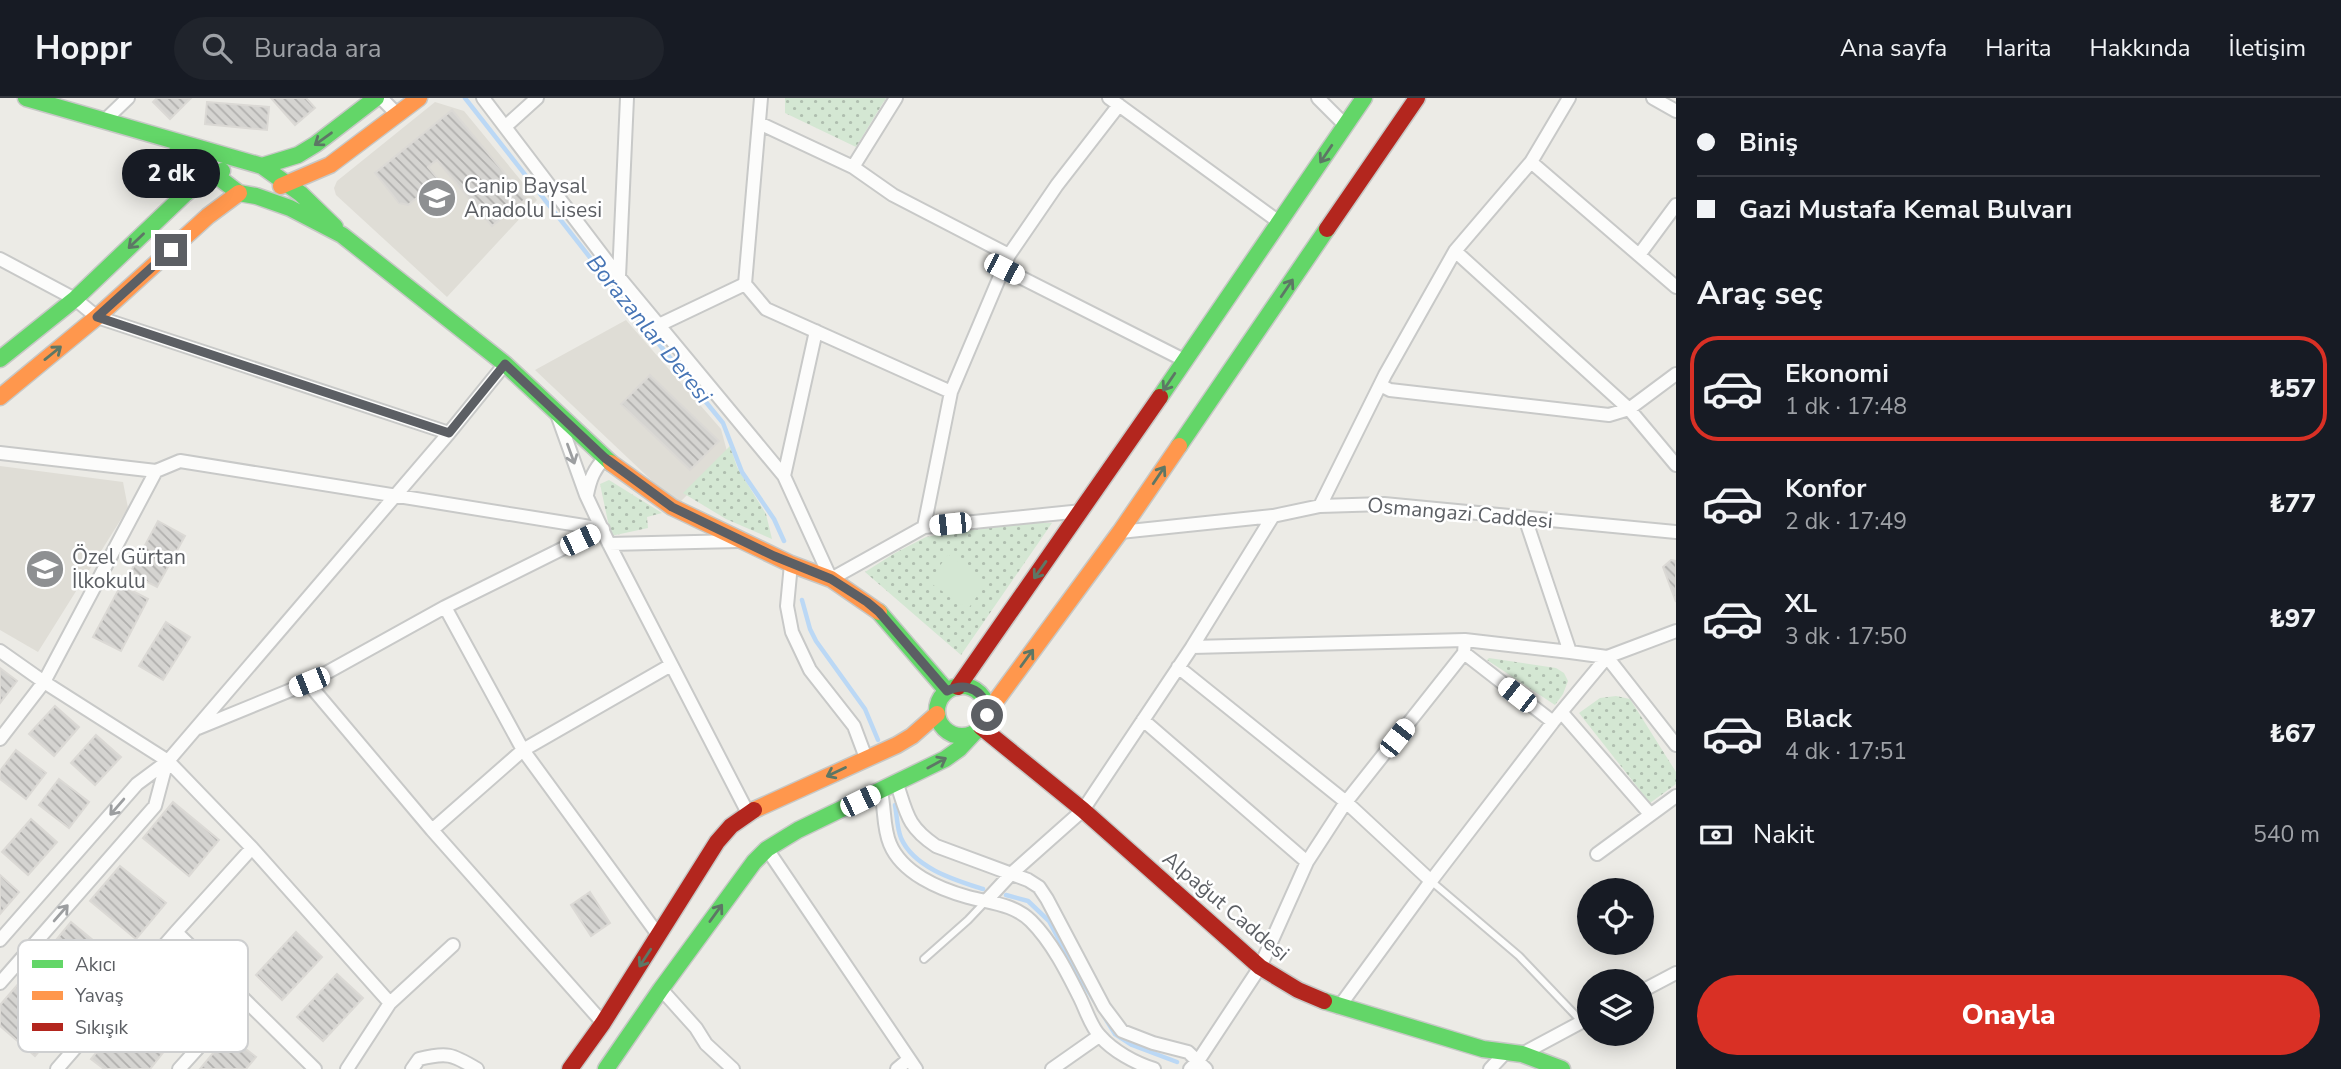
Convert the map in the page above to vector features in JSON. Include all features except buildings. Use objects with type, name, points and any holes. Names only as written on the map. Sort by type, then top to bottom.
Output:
[{"type":"main road","points":[[26,98],[262,166],[321,211],[342,235],[505,364],[605,458],[672,507],[739,541],[831,579],[879,612],[952,689],[971,688],[979,692],[984,699],[980,724],[965,736],[950,733],[943,728],[937,714]]},
{"type":"main road","points":[[262,166],[298,155],[379,98]]},
{"type":"main road","points":[[256,196],[330,165],[419,98]]},
{"type":"main road","points":[[570,1069],[603,1023],[717,842],[731,826],[748,813],[897,745],[937,714],[941,697],[952,689],[1082,511],[1364,98]]},
{"type":"main road","points":[[606,1069],[661,989],[754,862],[767,849],[799,830],[945,759],[959,749],[980,724],[1120,532],[1417,98]]},
{"type":"main road","points":[[163,137],[176,153],[182,169],[185,194]]},
{"type":"main road","points":[[176,153],[214,174],[239,194],[256,196],[290,208],[342,235]]},
{"type":"main road","points":[[0,359],[75,299],[185,194],[214,174],[245,163]]},
{"type":"main road","points":[[321,211],[318,190],[330,165]]},
{"type":"main road","points":[[0,397],[97,317],[208,216],[239,194]]},
{"type":"main road","name":"Alpağut Caddesi","points":[[980,724],[1083,810],[1260,967],[1298,990],[1339,1007],[1562,1069]]},
{"type":"street","points":[[104,121],[128,98]]},
{"type":"street","points":[[379,98],[398,115]]},
{"type":"street","points":[[483,98],[619,276],[784,477],[831,579],[924,527],[1082,511]]},
{"type":"street","points":[[506,126],[537,98]]},
{"type":"street","points":[[619,276],[627,98]]},
{"type":"street","points":[[761,98],[745,284],[766,309],[951,392]]},
{"type":"street","points":[[853,167],[896,98]]},
{"type":"street","points":[[1318,98],[1345,125]]},
{"type":"street","points":[[1320,506],[1380,385],[1455,251],[1531,162],[1569,98]]},
{"type":"street","points":[[1653,98],[1676,111]]},
{"type":"street","points":[[924,527],[951,392],[1009,255],[1114,102],[1279,222]]},
{"type":"street","points":[[759,122],[853,167],[893,195],[1009,255]]},
{"type":"street","points":[[1531,162],[1676,288]]},
{"type":"street","points":[[1639,254],[1676,205]]},
{"type":"street","points":[[1455,251],[1629,409],[1676,465]]},
{"type":"street","points":[[0,259],[75,299],[97,317],[449,433]]},
{"type":"street","points":[[1004,269],[1184,360]]},
{"type":"street","points":[[659,325],[745,284]]},
{"type":"street","points":[[784,477],[816,331]]},
{"type":"street","points":[[0,940],[137,784],[167,761],[196,729],[397,496],[505,364]]},
{"type":"street","points":[[1380,385],[1390,390],[1609,415],[1629,409],[1676,374]]},
{"type":"street","points":[[556,413],[586,495],[609,544],[748,813]]},
{"type":"street","points":[[0,453],[156,471],[180,461],[603,529]]},
{"type":"street","points":[[586,495],[596,468],[605,458]]},
{"type":"street","points":[[0,739],[44,682],[156,471]]},
{"type":"street","name":"Osmangazi Caddesi","points":[[1120,532],[1273,516],[1320,506],[1384,504],[1676,532]]},
{"type":"street","points":[[986,901],[1011,874],[1083,810],[1192,647],[1273,516]]},
{"type":"street","points":[[1525,518],[1570,652]]},
{"type":"street","points":[[196,729],[309,682],[445,607],[603,529]]},
{"type":"street","points":[[609,544],[739,541]]},
{"type":"street","points":[[791,564],[787,606],[792,632],[810,670],[855,726],[866,758]]},
{"type":"street","points":[[445,607],[523,750],[659,936]]},
{"type":"street","points":[[1192,647],[1465,647],[1570,652],[1607,657],[1676,631]]},
{"type":"street","points":[[1465,647],[1558,718],[1650,814]]},
{"type":"street","points":[[897,784],[907,816],[923,837],[936,846],[1028,880],[1038,887],[1047,899],[1104,1007],[1122,1031],[1153,1044],[1188,1052],[1198,1066],[1260,967],[1307,862],[1346,802],[1465,647]]},
{"type":"street","points":[[0,651],[167,761],[252,848],[390,1003]]},
{"type":"street","points":[[1339,1007],[1431,881],[1607,657]]},
{"type":"street","points":[[1607,657],[1676,745]]},
{"type":"street","points":[[432,830],[523,750],[671,665]]},
{"type":"street","points":[[1178,667],[1346,802],[1431,881]]},
{"type":"street","points":[[309,682],[432,830],[603,1023]]},
{"type":"street","points":[[1143,720],[1307,862]]},
{"type":"street","points":[[38,940],[155,806],[167,761]]},
{"type":"street","points":[[881,792],[887,835],[902,863],[950,891],[1018,910],[1047,941],[1099,1035],[1137,1063],[1154,1069]]},
{"type":"street","points":[[1597,854],[1676,796]]},
{"type":"street","points":[[169,940],[252,848]]},
{"type":"street","points":[[767,849],[913,1064],[897,1069]]},
{"type":"street","points":[[176,932],[184,940]]},
{"type":"street","points":[[347,1069],[390,1003],[453,945]]},
{"type":"street","points":[[0,983],[18,962]]},
{"type":"street","points":[[1654,985],[1676,973]]},
{"type":"street","points":[[661,989],[696,1028],[706,1044],[733,1069]]},
{"type":"street","points":[[248,1003],[315,1069]]},
{"type":"street","points":[[1490,1069],[1514,1054],[1577,1024]]},
{"type":"street","points":[[1052,1069],[1099,1035]]},
{"type":"street","points":[[57,1069],[72,1052]]},
{"type":"street","points":[[178,1069],[194,1052]]},
{"type":"street","points":[[412,1069],[419,1059],[442,1053],[461,1059],[477,1069]]},
{"type":"lane","points":[[1431,881],[1519,956],[1577,1011]]},
{"type":"lane","points":[[924,959],[986,901]]},
{"type":"shaded area","name":"Canip Baysal Anadolu Lisesi","points":[[435,102],[464,111],[537,200],[447,297],[336,195],[334,188],[337,181]]},
{"type":"shaded area","points":[[626,320],[721,429],[728,455],[680,502],[667,495],[535,370]]},
{"type":"shaded area","name":"Özel Gürtan İlkokulu","points":[[0,466],[123,482],[128,508],[38,652],[0,630]]},
{"type":"green space","points":[[785,98],[886,98],[856,147],[785,113]]},
{"type":"green space","points":[[730,446],[737,467],[766,514],[772,539],[726,519],[683,493]]},
{"type":"green space","points":[[609,480],[662,513],[647,517],[648,528],[611,536],[600,484]]},
{"type":"green space","points":[[1003,523],[1052,523],[961,655],[865,572],[926,537]]},
{"type":"green space","points":[[948,554],[987,582],[968,609],[929,582]]},
{"type":"green space","points":[[1489,658],[1556,668],[1564,673],[1568,681],[1563,694],[1555,705],[1487,660]]},
{"type":"green space","points":[[1616,696],[1630,699],[1676,772],[1676,784],[1650,803],[1579,713],[1600,698]]},
{"type":"waterway","name":"Borazanlar Deresi","points":[[465,98],[723,423],[742,472],[774,519],[784,541]]},
{"type":"waterway","name":"Borazanlar Deresi","points":[[802,600],[816,641],[865,709],[878,740]]},
{"type":"waterway","name":"Borazanlar Deresi","points":[[895,805],[901,838],[915,857],[936,871],[983,889]]},
{"type":"waterway","name":"Borazanlar Deresi","points":[[1006,895],[1028,901],[1049,921],[1074,968],[1115,1034],[1132,1045],[1177,1062]]},
{"type":"traffic: fast","points":[[26,98],[262,166],[301,194],[335,227]]},
{"type":"traffic: fast","points":[[262,166],[298,155],[376,98]]},
{"type":"traffic: fast","points":[[1160,397],[1364,98]]},
{"type":"traffic: fast","points":[[176,153],[214,174],[239,193],[290,208],[342,235],[505,364],[611,463]]},
{"type":"traffic: fast","points":[[0,359],[75,299],[185,194],[222,171]]},
{"type":"traffic: fast","points":[[1179,446],[1327,229]]},
{"type":"traffic: fast","points":[[879,612],[947,691]]},
{"type":"traffic: fast","points":[[962,686],[980,693],[987,711],[980,729],[962,736],[944,729],[937,711],[944,693],[962,686]]},
{"type":"traffic: fast","points":[[606,1069],[661,989],[754,862],[767,849],[798,830],[945,759],[973,734]]},
{"type":"traffic: fast","points":[[1324,1001],[1483,1049],[1522,1054],[1562,1069]]},
{"type":"traffic: slow","points":[[281,186],[330,165],[419,98]]},
{"type":"traffic: slow","points":[[0,397],[97,317],[208,216],[239,193]]},
{"type":"traffic: slow","points":[[987,713],[1120,532],[1179,446]]},
{"type":"traffic: slow","points":[[611,463],[672,507],[791,564],[831,579],[879,612]]},
{"type":"traffic: slow","points":[[754,810],[897,745],[937,714]]},
{"type":"traffic: jam","points":[[1327,229],[1417,98]]},
{"type":"traffic: jam","points":[[958,687],[1160,397]]},
{"type":"traffic: jam","points":[[981,727],[1083,810],[1260,967],[1298,990],[1324,1001]]},
{"type":"traffic: jam","points":[[570,1069],[603,1023],[717,842],[731,826],[754,810]]},
{"type":"place","name":"Canip Baysal Anadolu Lisesi","points":[[437,198]]},
{"type":"place","name":"Özel Gürtan İlkokulu","points":[[45,569]]},
{"type":"route","points":[[171,250],[97,317],[449,433],[505,364],[605,458],[672,507],[739,541],[831,579],[867,602],[879,612],[947,691],[963,686],[979,692],[987,707],[987,715]]}]
